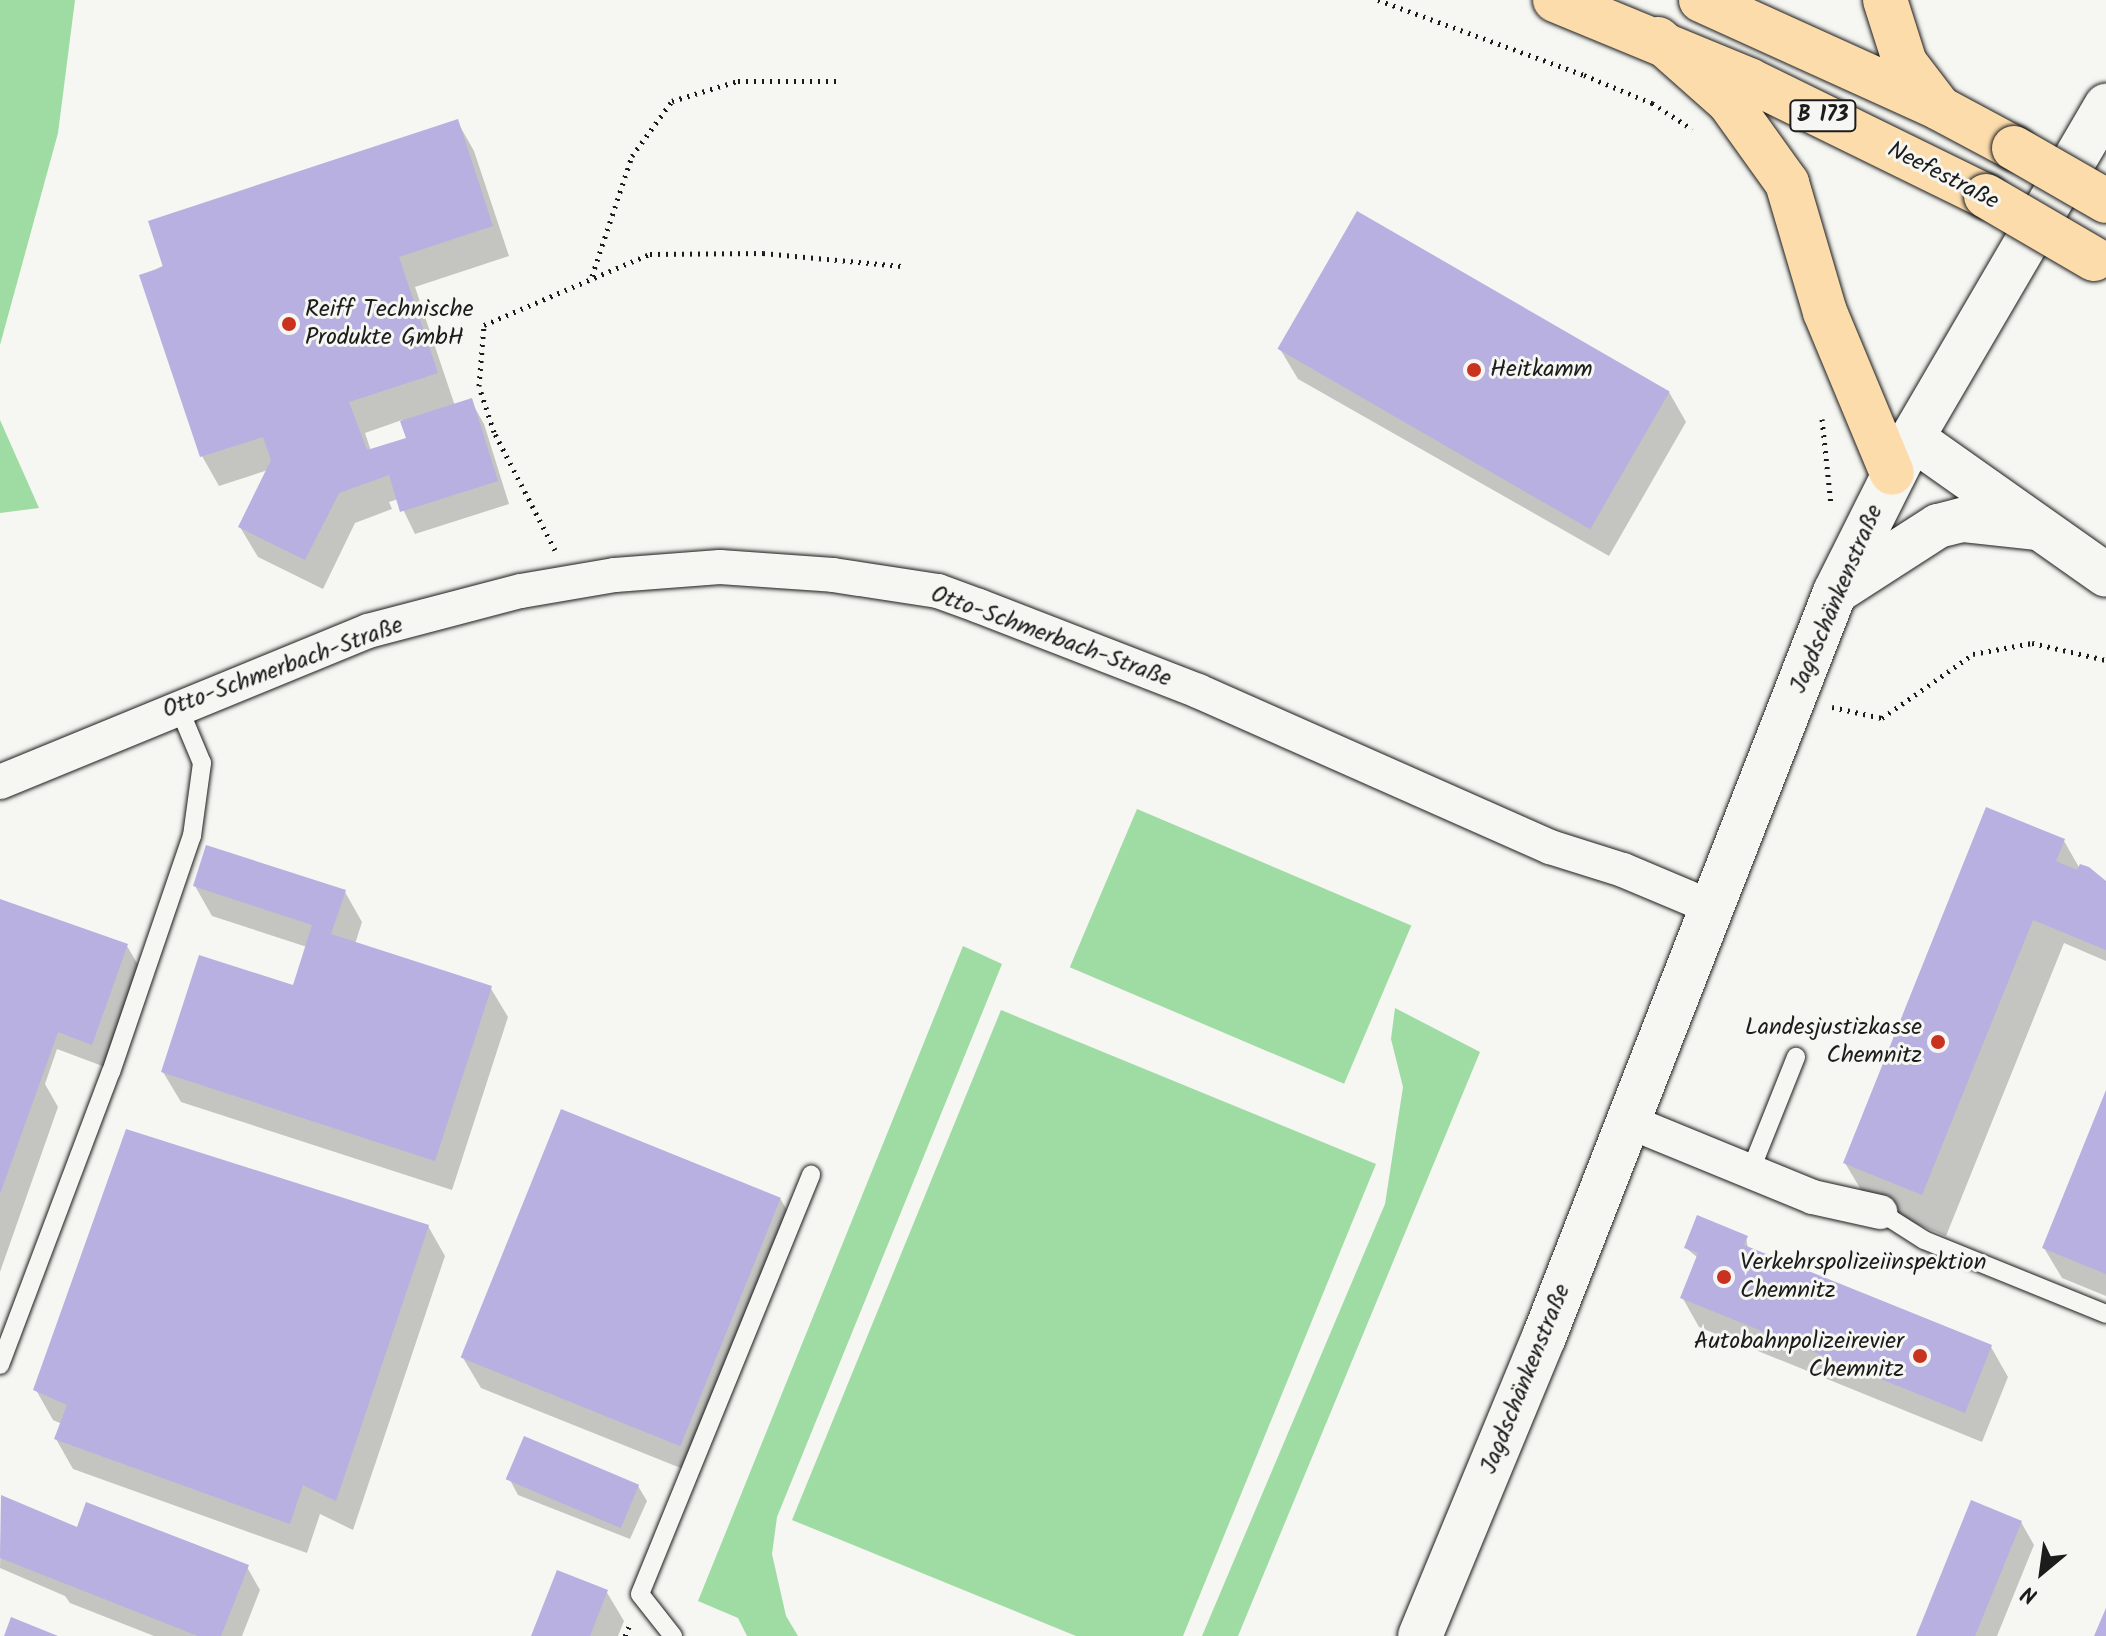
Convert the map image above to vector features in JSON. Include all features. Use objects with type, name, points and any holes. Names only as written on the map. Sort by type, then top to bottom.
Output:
[{"type":"main road","name":"Neefestraße","points":[[1555,0],[1658,39],[1986,196],[2100,262]]},
{"type":"main road","name":"B 173","points":[[1701,0],[1939,108],[2106,201]]},
{"type":"main road","points":[[1885,0],[1905,63],[1939,108]]},
{"type":"main road","points":[[1658,39],[1729,102],[1787,183],[1825,312],[1902,455],[2042,529],[2106,575]]},
{"type":"main road","name":"Jagdschänkenstraße","points":[[1420,1636],[1544,1337],[1625,1120],[1835,592],[1902,455],[2106,106]]},
{"type":"main road","points":[[1835,592],[1938,526],[1962,520],[2042,529]]},
{"type":"street","name":"Otto-Schmerbach-Straße","points":[[0,782],[178,706],[368,631],[580,581],[720,567],[833,575],[938,591],[1198,691],[1550,847],[1623,870],[1711,907]]},
{"type":"street","points":[[1625,1120],[1813,1197],[1880,1212]]},
{"type":"lane","points":[[0,1365],[111,1072],[192,836],[202,763],[178,706]]},
{"type":"lane","points":[[1750,1172],[1796,1057]]},
{"type":"lane","points":[[673,1636],[640,1594],[811,1175]]},
{"type":"lane","points":[[1880,1212],[1924,1240],[2106,1314]]},
{"type":"path","points":[[1378,0],[1652,103],[1702,135]]},
{"type":"path","points":[[592,276],[632,156],[672,101],[738,81],[841,81]]},
{"type":"path","points":[[580,581],[554,549],[494,432],[479,386],[484,325],[592,276],[650,254],[763,253],[901,266]]},
{"type":"path","points":[[1797,692],[1847,714],[1882,718],[1973,654],[2032,643],[2106,660]]},
{"type":"green space","points":[[0,0],[75,0],[58,133],[0,345]]},
{"type":"green space","points":[[0,420],[39,508],[0,513]]},
{"type":"green space","points":[[1137,809],[1411,925],[1344,1084],[1070,967]]},
{"type":"green space","points":[[963,946],[1002,964],[777,1517],[772,1554],[786,1616],[798,1636],[747,1636],[738,1618],[698,1601]]},
{"type":"green space","points":[[1395,1008],[1480,1052],[1238,1636],[1202,1636],[1385,1204],[1403,1087],[1391,1039]]},
{"type":"green space","points":[[1001,1010],[1376,1164],[1183,1636],[1076,1636],[792,1520]]},
{"type":"building","name":"Reiff Technische Produkte GmbH","points":[[458,119],[493,226],[399,257],[438,373],[349,402],[367,450],[406,438],[400,421],[472,398],[498,481],[400,512],[389,475],[339,493],[305,560],[238,527],[271,460],[263,437],[200,457],[139,275],[163,267],[148,221]]},
{"type":"building","name":"Heitkamm","points":[[1357,211],[1670,392],[1590,529],[1278,349]]},
{"type":"building","name":"Landesjustizkasse Chemnitz","points":[[1986,807],[2065,839],[2056,861],[2077,870],[2080,864],[2089,867],[2106,881],[2106,950],[2033,920],[1922,1195],[1843,1163]]},
{"type":"building","points":[[206,845],[346,890],[331,934],[492,986],[435,1161],[161,1072],[199,955],[293,985],[312,925],[193,886]]},
{"type":"building","points":[[0,899],[128,944],[92,1045],[58,1032],[0,1194]]},
{"type":"building","points":[[2106,1090],[2106,1274],[2042,1248]]},
{"type":"building","points":[[561,1109],[781,1198],[680,1446],[461,1357]]},
{"type":"building","points":[[126,1129],[429,1225],[336,1501],[303,1485],[290,1524],[54,1439],[67,1405],[33,1390]]},
{"type":"building","points":[[1697,1215],[1748,1236],[1744,1245],[1992,1345],[1965,1413],[1680,1298],[1698,1253],[1684,1248]]},
{"type":"building","points":[[524,1436],[639,1485],[621,1528],[506,1479]]},
{"type":"building","points":[[1,1495],[77,1527],[86,1502],[249,1565],[221,1636],[198,1636],[0,1558]]},
{"type":"building","points":[[1971,1500],[2022,1521],[1975,1636],[1916,1636]]},
{"type":"building","points":[[557,1570],[608,1590],[590,1636],[531,1636]]},
{"type":"building","points":[[2106,1608],[2106,1636],[2094,1636]]},
{"type":"building","points":[[11,1617],[58,1636],[4,1636]]},
{"type":"place","name":"Reiff Technische Produkte GmbH","points":[[289,324]]},
{"type":"place","name":"Heitkamm","points":[[1474,370]]},
{"type":"place","name":"Landesjustizkasse Chemnitz","points":[[1938,1042]]},
{"type":"place","name":"Verkehrspolizeiinspektion Chemnitz","points":[[1724,1277]]},
{"type":"place","name":"Autobahnpolizeirevier Chemnitz","points":[[1920,1356]]}]
